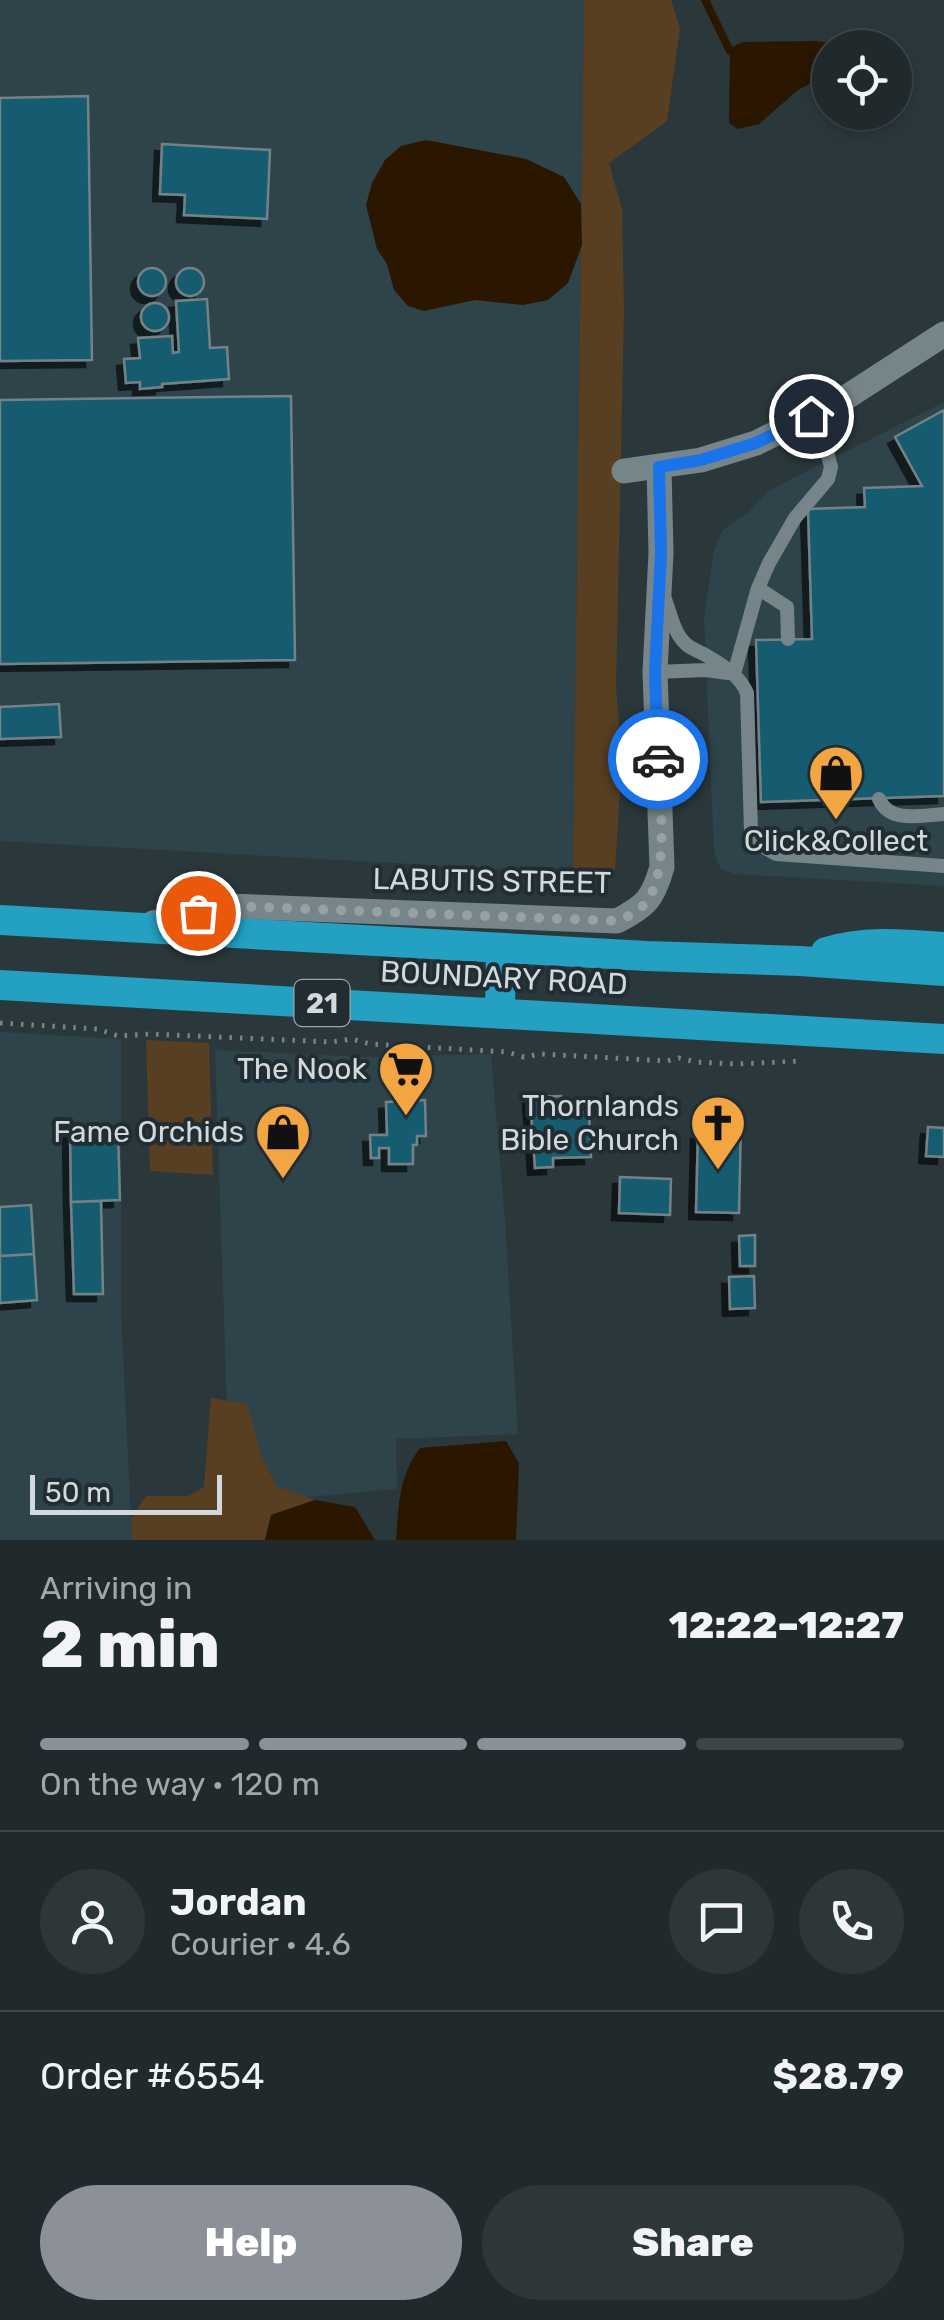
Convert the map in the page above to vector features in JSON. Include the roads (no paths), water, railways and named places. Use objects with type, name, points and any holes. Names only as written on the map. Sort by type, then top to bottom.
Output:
[{"type":"highway","name":"BOUNDARY ROAD","points":[[0,920],[944,971]]},
{"type":"highway","points":[[800,961],[848,945],[944,947]]},
{"type":"highway","points":[[500,1013],[502,948]]},
{"type":"highway","name":"BOUNDARY ROAD","points":[[0,984],[944,1039]]},
{"type":"street","points":[[624,471],[701,460],[756,443],[839,402],[944,334]]},
{"type":"street","name":"LABUTIS STREET","points":[[134,927],[230,906],[617,921],[641,909],[656,888],[662,867],[655,672],[660,584],[659,467]]},
{"type":"lane","points":[[734,674],[769,563],[795,518],[828,479],[831,467],[825,444],[811,416]]},
{"type":"lane","points":[[660,584],[676,633],[688,646],[734,674],[748,693],[750,832],[758,844],[776,854],[944,866]]},
{"type":"lane","points":[[758,588],[787,607],[788,640]]},
{"type":"lane","points":[[655,672],[734,674]]},
{"type":"lane","points":[[879,800],[884,810],[894,816],[944,814]]},
{"type":"waterway","points":[[705,0],[730,51]]},
{"type":"place","name":"Click&Collect","points":[[836,822]]},
{"type":"place","name":"The Nook","points":[[406,1118]]},
{"type":"place","name":"Thornlands Bible Church","points":[[718,1172]]},
{"type":"place","name":"Fame Orchids","points":[[283,1181]]}]
